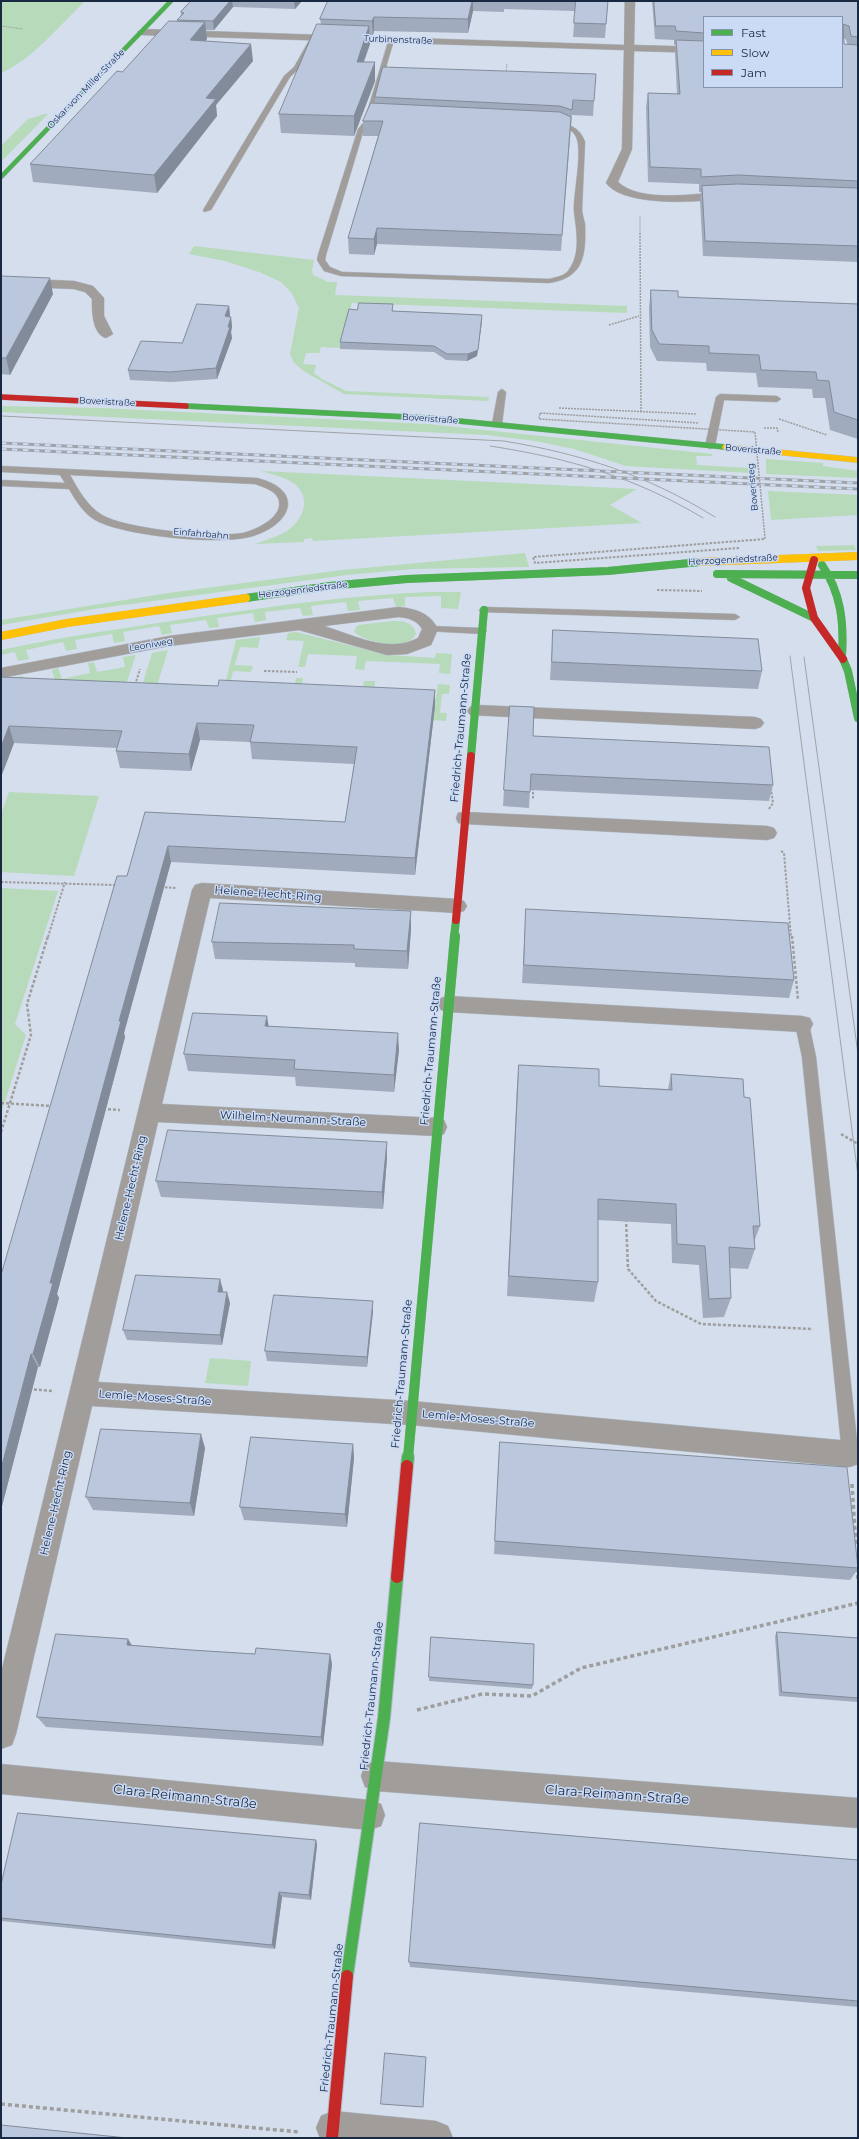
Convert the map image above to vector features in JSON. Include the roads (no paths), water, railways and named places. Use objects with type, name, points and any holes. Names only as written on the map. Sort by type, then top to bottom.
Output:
[{"type":"street","name":"Oskar-von-Miller-Straße","points":[[1,177],[171,1]]},
{"type":"street","points":[[630,1],[627,149],[612,182],[614,187],[623,193],[654,199],[744,194]]},
{"type":"street","name":"Turbinenstraße","points":[[142,32],[703,50]]},
{"type":"street","points":[[1,282],[74,285],[89,289],[98,298],[98,316],[106,334]]},
{"type":"street","name":"Boveristraße","points":[[1,397],[412,417],[858,460]]},
{"type":"street","name":"Herzogenriedstraße","points":[[1,636],[67,623],[329,586],[407,579],[608,571],[697,562],[858,556]]},
{"type":"street","points":[[815,557],[806,588],[814,618],[842,656],[848,671],[858,718]]},
{"type":"street","points":[[815,557],[831,575],[845,626],[842,656]]},
{"type":"street","name":"Herzogenriedstraße","points":[[608,571],[678,573]]},
{"type":"street","name":"Herzogenriedstraße","points":[[709,574],[858,575]]},
{"type":"street","points":[[725,575],[814,618]]},
{"type":"street","name":"Friedrich-Traumann-Straße","points":[[332,2134],[347,1979],[384,1718],[436,1127],[476,711],[484,610]]},
{"type":"street","name":"Leoniweg","points":[[1,673],[147,645],[399,612],[408,613],[421,618],[430,629],[425,641],[409,649],[387,650],[301,625]]},
{"type":"street","points":[[476,711],[755,723]]},
{"type":"street","points":[[465,818],[767,833]]},
{"type":"street","name":"Helene-Hecht-Ring","points":[[1,1734],[202,890],[457,906]]},
{"type":"street","points":[[448,1004],[802,1024]]},
{"type":"street","name":"Wilhelm-Neumann-Straße","points":[[150,1112],[436,1127]]},
{"type":"street","name":"Lemle-Moses-Straße","points":[[82,1393],[411,1413],[850,1454]]},
{"type":"street","name":"Clara-Reimann-Straße","points":[[376,1776],[858,1813]]},
{"type":"street","name":"Clara-Reimann-Straße","points":[[1,1779],[370,1815]]},
{"type":"street","points":[[332,2134],[436,2138]]},
{"type":"lane","points":[[207,210],[287,76],[297,68],[313,38]]},
{"type":"lane","points":[[391,40],[367,122],[361,129],[321,260],[324,267],[336,273],[549,280],[558,279],[570,274],[577,265],[579,259],[581,219],[578,212],[582,142],[577,132],[571,127],[559,124],[544,123]]},
{"type":"lane","points":[[369,115],[378,115]]},
{"type":"lane","points":[[497,424],[502,392]]},
{"type":"lane","points":[[710,446],[720,397],[777,399]]},
{"type":"lane","name":"Einfahrbahn","points":[[1,469],[257,481],[276,490],[284,501],[284,508],[279,518],[262,530],[242,536],[218,537],[129,527],[103,520],[89,511],[63,472]]},
{"type":"lane","points":[[1,483],[72,486]]},
{"type":"lane","points":[[484,610],[735,617]]},
{"type":"lane","points":[[430,629],[482,631]]},
{"type":"lane","points":[[802,1024],[809,1057],[850,1454]]},
{"type":"tram line","points":[[1,416],[504,441],[560,452],[613,468],[664,489],[715,517]]},
{"type":"tram line","points":[[490,446],[574,463],[600,471],[652,491],[703,518]]},
{"type":"tram line","points":[[790,656],[858,1176]]},
{"type":"tram line","points":[[804,657],[858,1054]]},
{"type":"railway","points":[[1,443],[858,483]]},
{"type":"railway","points":[[1,449],[858,489]]}]
